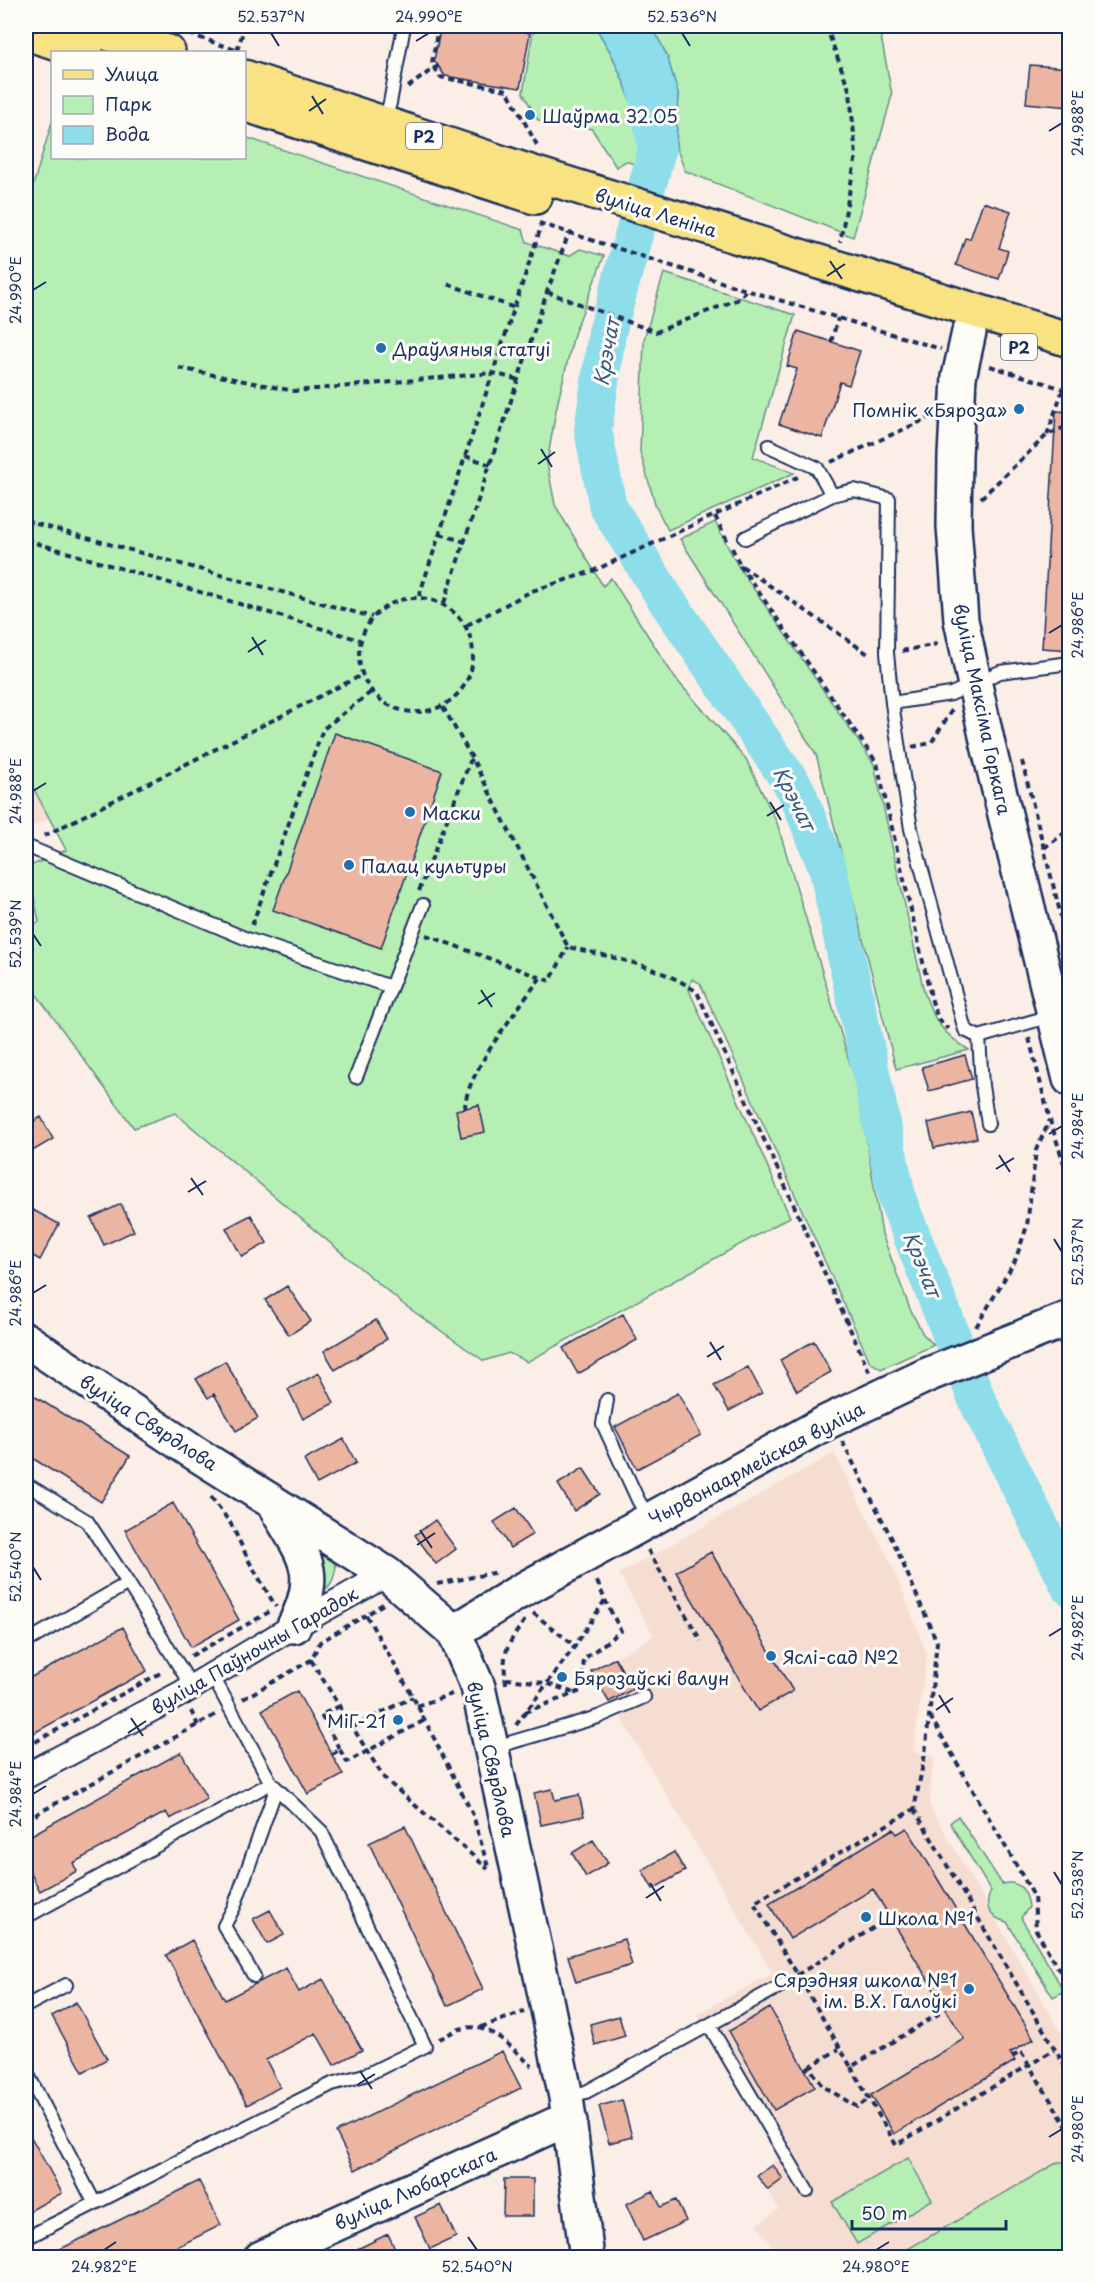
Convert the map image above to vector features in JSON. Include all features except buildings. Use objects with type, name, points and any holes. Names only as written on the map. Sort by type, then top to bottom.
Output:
[{"type":"main road","points":[[84,26],[176,42]]},
{"type":"main road","points":[[26,33],[83,51]]},
{"type":"main road","name":"вуліца Леніна","points":[[246,66],[381,134],[591,221],[972,322],[1067,353]]},
{"type":"main road","name":"вуліца Леніна","points":[[246,104],[381,134]]},
{"type":"street","name":"вуліца Максіма Горкага","points":[[972,322],[959,377],[954,526],[964,695],[1062,1013],[1070,1079]]},
{"type":"street","name":"Чырвонаармейская вуліца","points":[[454,1632],[528,1600],[648,1533],[827,1422],[927,1375],[978,1343],[1070,1318]]},
{"type":"street","name":"вуліца Свярдлова","points":[[26,1340],[190,1450],[271,1501],[387,1588],[454,1632],[502,1740],[568,2109],[586,2258]]},
{"type":"street","points":[[271,1501],[299,1547],[309,1575],[305,1603],[294,1626]]},
{"type":"street","name":"вуліца Паўночны Гарадок","points":[[26,1776],[202,1681],[294,1626],[387,1588]]},
{"type":"street","name":"вуліца Любарскага","points":[[261,2258],[554,2125],[568,2109]]},
{"type":"lane","points":[[381,134],[390,103],[404,26]]},
{"type":"lane","points":[[769,446],[817,468],[832,495]]},
{"type":"lane","points":[[745,538],[832,495],[854,490],[889,499],[886,653],[911,829],[965,1030],[980,1043],[982,1086],[988,1124]]},
{"type":"lane","points":[[892,703],[951,694],[964,695],[1000,672],[1070,663]]},
{"type":"lane","points":[[26,845],[247,939],[391,987]]},
{"type":"lane","points":[[356,1077],[413,930],[420,900]]},
{"type":"lane","points":[[980,1043],[1062,1013]]},
{"type":"lane","points":[[607,1400],[603,1424],[638,1500],[648,1533]]},
{"type":"lane","points":[[26,1484],[87,1521],[178,1663],[229,1706],[273,1786],[321,1831],[425,2046],[368,2074],[332,2084],[26,2238]]},
{"type":"lane","points":[[26,1642],[128,1583]]},
{"type":"lane","points":[[502,1740],[598,1717],[644,1698]]},
{"type":"lane","points":[[26,1917],[273,1786]]},
{"type":"lane","points":[[254,1976],[224,1926],[234,1907],[273,1786]]},
{"type":"lane","points":[[568,2109],[586,2092],[784,1984]]},
{"type":"lane","points":[[26,2006],[66,1985]]},
{"type":"lane","points":[[709,2025],[807,2191]]},
{"type":"lane","points":[[26,2071],[94,2202]]},
{"type":"path","points":[[242,51],[245,26]]},
{"type":"path","points":[[438,26],[432,63],[440,78],[507,90],[540,152]]},
{"type":"path","points":[[826,26],[850,92],[856,156],[840,242]]},
{"type":"path","points":[[176,42],[204,51]]},
{"type":"path","points":[[406,88],[436,67]]},
{"type":"path","points":[[444,603],[547,292],[591,221],[683,245],[746,290],[941,350]]},
{"type":"path","points":[[419,596],[542,224]]},
{"type":"path","points":[[448,284],[515,308]]},
{"type":"path","points":[[547,292],[656,332],[741,298],[746,290]]},
{"type":"path","points":[[831,342],[838,318]]},
{"type":"path","points":[[990,366],[1067,353]]},
{"type":"path","points":[[1067,353],[1070,391]]},
{"type":"path","points":[[1047,435],[1067,353]]},
{"type":"path","points":[[179,368],[294,392],[493,373],[519,380]]},
{"type":"path","points":[[978,501],[1047,435],[1070,425]]},
{"type":"path","points":[[465,456],[491,465]]},
{"type":"path","points":[[715,516],[740,565],[877,763],[938,1019],[958,1039],[980,1043]]},
{"type":"path","points":[[26,521],[372,617]]},
{"type":"path","points":[[467,625],[532,591],[592,571],[680,532]]},
{"type":"path","points":[[440,534],[465,542]]},
{"type":"path","points":[[26,540],[360,640]]},
{"type":"path","points":[[740,565],[870,656],[937,644]]},
{"type":"path","points":[[419,596],[444,603],[467,625],[475,656],[466,686],[443,707],[417,713],[392,708],[371,692],[362,675],[360,640],[372,617],[393,601],[419,596]]},
{"type":"path","points":[[26,845],[362,675]]},
{"type":"path","points":[[247,939],[323,729],[371,692]]},
{"type":"path","points":[[899,749],[931,743],[964,695]]},
{"type":"path","points":[[443,707],[472,758],[568,947],[679,979],[697,992],[872,1378]]},
{"type":"path","points":[[420,900],[472,758]]},
{"type":"path","points":[[1022,760],[1070,952]]},
{"type":"path","points":[[1044,848],[1070,829]]},
{"type":"path","points":[[413,930],[550,981],[568,947]]},
{"type":"path","points":[[465,1108],[465,1100],[480,1066],[540,978]]},
{"type":"path","points":[[1020,1041],[1030,1039]]},
{"type":"path","points":[[978,1343],[980,1322],[1018,1252],[1028,1226],[1036,1150],[1050,1119]]},
{"type":"path","points":[[840,1437],[894,1543],[937,1642],[930,1716],[914,1809],[1070,2075]]},
{"type":"path","points":[[26,1747],[276,1608],[231,1524],[214,1499],[204,1493]]},
{"type":"path","points":[[648,1533],[701,1641]]},
{"type":"path","points":[[435,1584],[500,1572],[528,1600],[531,1611],[575,1646]]},
{"type":"path","points":[[525,1712],[581,1691],[584,1659],[621,1631],[594,1576]]},
{"type":"path","points":[[26,1820],[311,1660],[320,1642],[366,1615],[387,1588]]},
{"type":"path","points":[[502,1740],[575,1646],[605,1600]]},
{"type":"path","points":[[311,1660],[384,1778],[489,1870],[474,1815],[413,1697],[366,1615]]},
{"type":"path","points":[[417,1706],[506,1679],[546,1683],[575,1693]]},
{"type":"path","points":[[353,1728],[413,1697]]},
{"type":"path","points":[[340,1706],[321,1715],[347,1762],[424,1720]]},
{"type":"path","points":[[930,1716],[1034,1896],[1036,1930],[1070,1989]]},
{"type":"path","points":[[332,1754],[340,1750]]},
{"type":"path","points":[[914,1809],[754,1903],[896,2145],[1054,2050]]},
{"type":"path","points":[[798,1975],[883,1922]]},
{"type":"path","points":[[425,2046],[461,2028],[481,2027],[527,2011]]},
{"type":"path","points":[[851,2067],[940,2013]]},
{"type":"path","points":[[481,2027],[495,2034],[539,2073]]},
{"type":"path","points":[[840,2049],[807,2069],[823,2086],[857,2107],[869,2099]]},
{"type":"path","points":[[1012,2057],[1021,2052],[1070,2132]]},
{"type":"shaded area","points":[[26,774],[49,818],[26,830]]},
{"type":"shaded area","name":"Школа №1","points":[[834,1453],[892,1565],[927,1654],[913,1752],[934,1756],[929,1805],[1069,2046],[1069,2257],[779,2257],[757,2225],[779,2209],[757,2176],[773,2165],[777,2154],[697,2014],[773,1973],[623,1722],[614,1700],[609,1702],[591,1671],[654,1636],[619,1574]]},
{"type":"green space","points":[[532,26],[595,26],[611,53],[627,90],[647,155],[645,168],[626,161],[616,167],[592,129],[538,120],[523,93]]},
{"type":"green space","points":[[652,26],[879,26],[892,95],[853,237],[685,171],[676,147],[678,93],[667,56]]},
{"type":"green space","points":[[51,125],[51,159],[246,159],[246,137],[523,230],[527,242],[569,256],[580,249],[604,256],[574,334],[556,410],[547,463],[555,505],[603,586],[611,578],[675,678],[746,759],[777,823],[858,1090],[882,1234],[910,1309],[923,1334],[934,1345],[881,1369],[870,1362],[700,983],[692,979],[689,990],[790,1217],[527,1362],[509,1353],[484,1361],[403,1304],[175,1113],[134,1128],[26,980],[26,931],[39,922],[28,867],[66,850],[26,774],[26,209]]},
{"type":"green space","points":[[664,273],[795,315],[753,457],[794,473],[668,530],[656,507],[640,452],[644,339]]},
{"type":"green space","points":[[715,522],[738,566],[874,764],[924,992],[940,1026],[969,1050],[896,1069],[816,754],[680,539]]},
{"type":"green space","points":[[319,1543],[336,1566],[332,1581],[321,1593],[315,1555]]},
{"type":"green space","points":[[958,1816],[1002,1884],[1017,1885],[1024,1891],[1029,1907],[1021,1918],[1064,1991],[1053,1997],[1007,1922],[992,1915],[988,1907],[991,1891],[950,1823]]},
{"type":"green space","points":[[908,2158],[932,2200],[857,2244],[832,2202]]},
{"type":"green space","points":[[1058,2162],[1069,2162],[1069,2257],[894,2257]]},
{"type":"water","points":[[595,26],[652,26],[667,56],[678,93],[676,147],[672,157],[660,161],[647,155],[627,90],[611,53]]},
{"type":"waterway","name":"Крэчат","points":[[628,26],[643,68],[657,150],[607,333],[593,430],[608,507],[667,601],[796,790],[828,870],[898,1201],[978,1402],[1070,1587]]},
{"type":"place","name":"Шаўрма 32.05","points":[[530,115]]},
{"type":"place","name":"Драўляныя статуі","points":[[381,348]]},
{"type":"place","name":"Помнік «Бяроза»","points":[[1019,409]]},
{"type":"place","name":"Маски","points":[[410,812]]},
{"type":"place","name":"Палац культуры","points":[[349,865]]},
{"type":"place","name":"Яслі-сад №2","points":[[771,1656]]},
{"type":"place","name":"Бярозаўскі валун","points":[[562,1677]]},
{"type":"place","name":"МіГ-21","points":[[398,1720]]},
{"type":"place","name":"Школа №1","points":[[866,1917]]},
{"type":"place","name":"Сярэдняя школа №1 ім. В.Х. Галоўкі","points":[[969,1989]]}]
